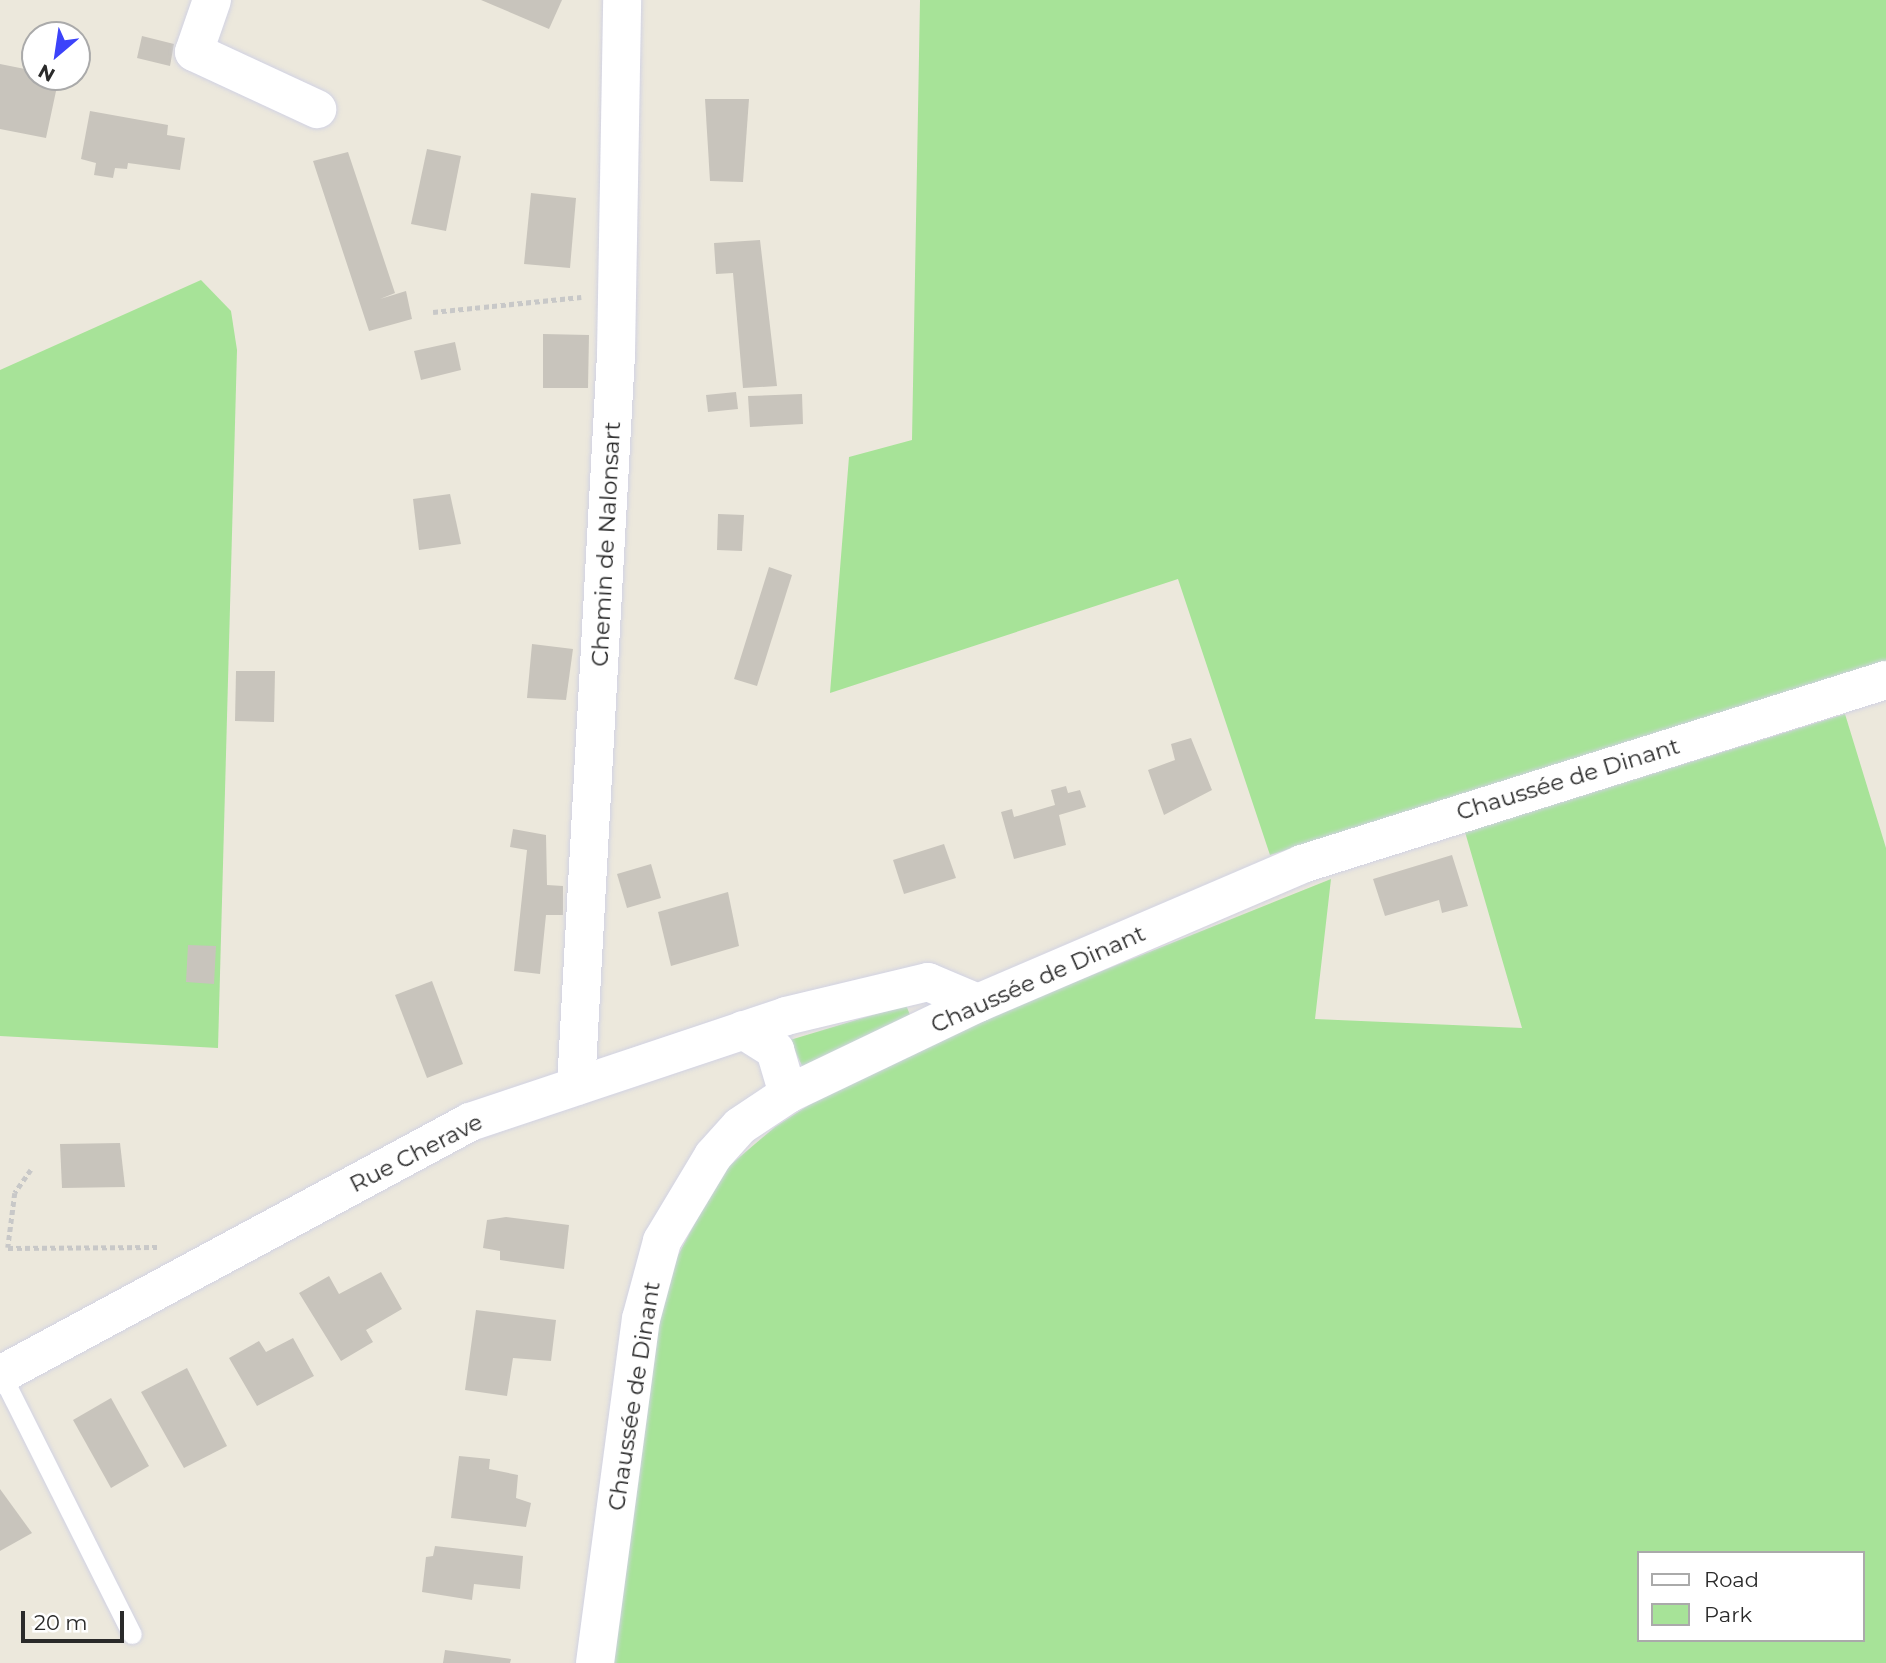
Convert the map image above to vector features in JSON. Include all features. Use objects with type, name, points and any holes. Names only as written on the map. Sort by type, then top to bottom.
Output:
[{"type":"street","points":[[212,0],[194,52],[317,108]]},
{"type":"street","name":"Chemin de Nalonsart","points":[[576,1086],[617,293],[622,0]]},
{"type":"street","name":"Chaussée de Dinant","points":[[594,1663],[641,1319],[662,1241],[713,1156],[740,1126],[788,1094],[978,1003],[1302,864],[1886,680]]},
{"type":"street","name":"Rue Cherave","points":[[1,1374],[470,1122],[743,1030],[928,982],[978,1003]]},
{"type":"street","points":[[743,1030],[775,1050],[787,1073],[788,1094]]},
{"type":"lane","name":"Rue Cherave","points":[[1,1374],[132,1634]]},
{"type":"path","points":[[433,312],[617,293]]},
{"type":"path","points":[[31,1170],[15,1192],[8,1248],[174,1247],[201,1267]]},
{"type":"green space","points":[[920,0],[1886,0],[1886,663],[1270,855],[1178,579],[830,693],[849,457],[912,440]]},
{"type":"green space","points":[[201,280],[231,311],[237,350],[218,1048],[0,1036],[0,370]]},
{"type":"green space","points":[[1845,714],[1886,848],[1886,1663],[595,1663],[620,1479],[673,1265],[721,1173],[775,1127],[815,1101],[1010,1008],[1331,879],[1315,1019],[1522,1028],[1465,832]]},
{"type":"green space","points":[[906,1005],[910,1015],[803,1068],[790,1040]]},
{"type":"building","points":[[481,0],[562,0],[549,29]]},
{"type":"building","points":[[142,36],[174,44],[170,66],[137,58]]},
{"type":"building","points":[[0,64],[21,68],[21,91],[56,91],[46,138],[0,129]]},
{"type":"building","points":[[705,99],[749,99],[743,182],[710,181]]},
{"type":"building","points":[[90,111],[168,125],[167,135],[185,138],[180,170],[128,163],[127,169],[115,168],[113,178],[94,175],[96,163],[81,159]]},
{"type":"building","points":[[427,149],[461,156],[446,231],[411,224]]},
{"type":"building","points":[[348,152],[395,293],[380,299],[406,291],[412,319],[369,331],[313,161]]},
{"type":"building","points":[[531,193],[576,198],[570,268],[524,264]]},
{"type":"building","points":[[760,240],[777,386],[743,388],[733,273],[716,274],[714,243]]},
{"type":"building","points":[[543,334],[589,335],[588,388],[543,388]]},
{"type":"building","points":[[455,342],[461,370],[421,380],[414,351]]},
{"type":"building","points":[[736,392],[738,409],[708,412],[706,395]]},
{"type":"building","points":[[802,394],[803,424],[750,427],[748,396]]},
{"type":"building","points":[[450,494],[461,544],[419,550],[413,499]]},
{"type":"building","points":[[718,514],[744,515],[742,551],[717,550]]},
{"type":"building","points":[[769,567],[792,575],[757,686],[734,679]]},
{"type":"building","points":[[532,644],[573,649],[566,700],[527,698]]},
{"type":"building","points":[[236,671],[275,671],[274,722],[235,721]]},
{"type":"building","points":[[1191,738],[1212,790],[1164,815],[1148,770],[1175,760],[1171,744]]},
{"type":"building","points":[[1066,786],[1068,793],[1080,790],[1086,807],[1059,815],[1066,845],[1014,859],[1001,812],[1012,809],[1014,817],[1055,805],[1051,790]]},
{"type":"building","points":[[513,829],[546,835],[547,885],[563,886],[563,915],[546,915],[540,974],[514,971],[527,850],[510,847]]},
{"type":"building","points":[[944,844],[956,878],[904,894],[893,860]]},
{"type":"building","points":[[1452,855],[1468,906],[1442,913],[1439,900],[1385,916],[1373,879]]},
{"type":"building","points":[[651,864],[661,898],[627,908],[617,874]]},
{"type":"building","points":[[728,892],[739,946],[671,966],[658,912]]},
{"type":"building","points":[[188,945],[216,946],[214,984],[186,982]]},
{"type":"building","points":[[432,981],[463,1064],[427,1078],[395,995]]},
{"type":"building","points":[[120,1143],[125,1187],[62,1188],[60,1144]]},
{"type":"building","points":[[506,1217],[569,1225],[564,1269],[500,1260],[500,1251],[483,1248],[487,1220]]},
{"type":"building","points":[[381,1272],[402,1309],[366,1330],[373,1342],[341,1361],[299,1293],[329,1276],[339,1294]]},
{"type":"building","points":[[476,1310],[556,1320],[551,1361],[513,1358],[507,1396],[465,1390]]},
{"type":"building","points":[[293,1338],[314,1376],[257,1406],[229,1358],[259,1341],[266,1352]]},
{"type":"building","points":[[187,1368],[227,1446],[184,1468],[141,1392]]},
{"type":"building","points":[[111,1398],[149,1466],[111,1488],[73,1420]]},
{"type":"building","points":[[459,1456],[490,1459],[489,1469],[518,1475],[516,1498],[531,1503],[526,1527],[451,1518]]},
{"type":"building","points":[[0,1489],[32,1533],[0,1551]]},
{"type":"building","points":[[435,1546],[523,1556],[520,1589],[474,1584],[472,1600],[422,1592],[426,1557],[433,1556]]},
{"type":"building","points":[[445,1650],[511,1659],[510,1663],[443,1663]]}]
